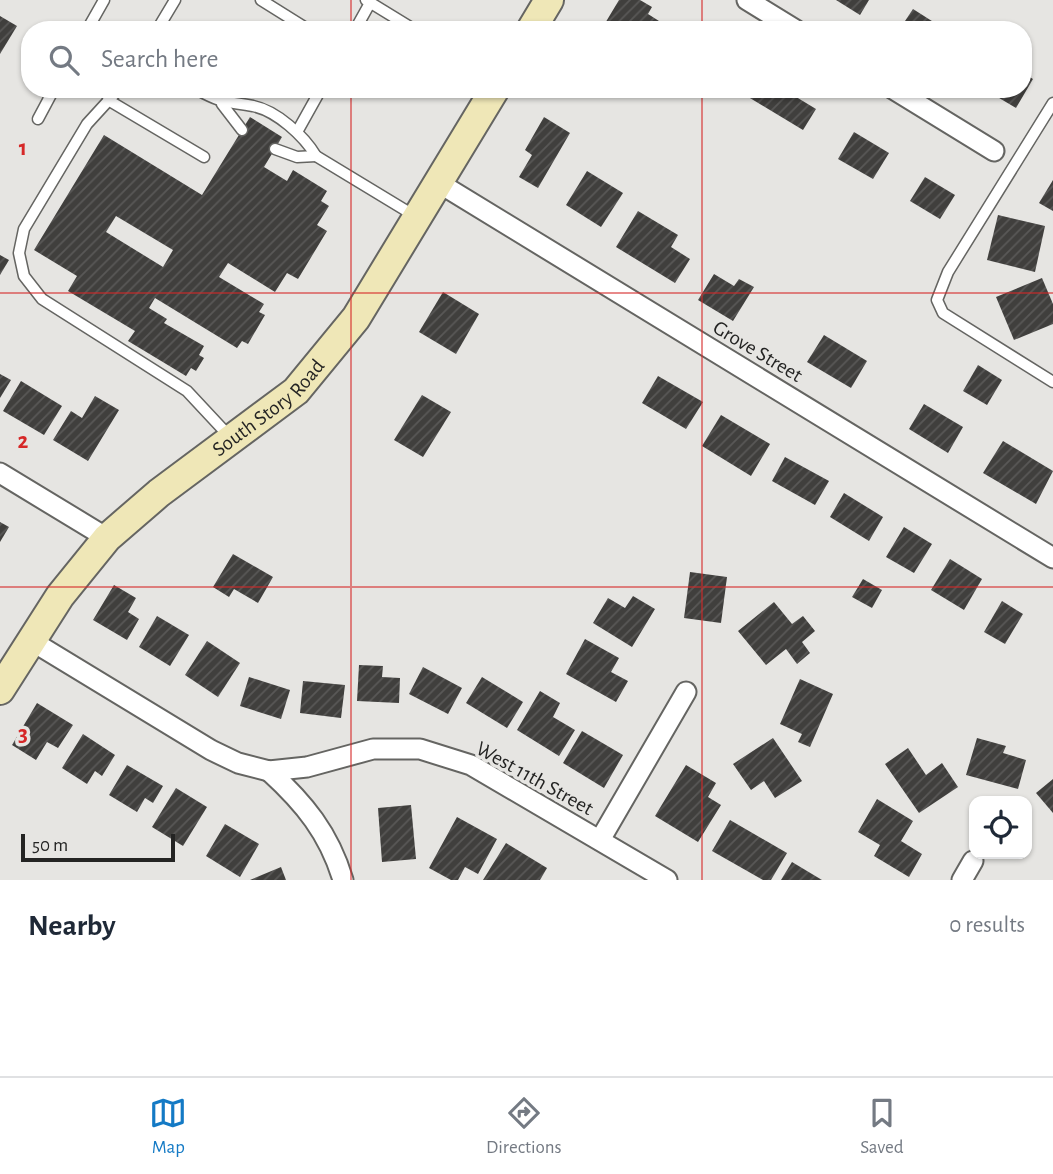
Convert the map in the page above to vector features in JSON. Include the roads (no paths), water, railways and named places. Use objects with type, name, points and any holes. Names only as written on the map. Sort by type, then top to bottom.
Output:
[{"type":"main road","points":[[536,21],[549,0]]},
{"type":"main road","name":"South Story Road","points":[[0,690],[60,596],[107,538],[135,512],[296,391],[356,318],[490,98]]},
{"type":"street","points":[[747,0],[781,21]]},
{"type":"street","points":[[908,98],[994,151]]},
{"type":"street","name":"Grove Street","points":[[439,183],[1053,558]]},
{"type":"street","points":[[0,473],[107,538]]},
{"type":"street","name":"West 11th Street","points":[[30,640],[211,750],[238,763],[269,771],[307,767],[373,749],[420,749],[471,765],[667,880]]},
{"type":"street","points":[[600,840],[686,692]]},
{"type":"street","points":[[269,771],[300,799],[322,827],[343,880]]},
{"type":"street","points":[[962,880],[973,861]]},
{"type":"lane","points":[[92,21],[104,0]]},
{"type":"lane","points":[[161,21],[174,0]]},
{"type":"lane","points":[[261,0],[295,21]]},
{"type":"lane","points":[[359,21],[368,1],[400,21]]},
{"type":"lane","points":[[38,119],[49,98]]},
{"type":"lane","points":[[212,98],[222,104],[243,130]]},
{"type":"lane","points":[[297,132],[316,98]]},
{"type":"lane","points":[[204,157],[108,100],[87,124],[24,229],[19,253],[24,276],[42,299],[187,391],[232,439]]},
{"type":"lane","points":[[1053,103],[948,272],[937,300],[943,313],[1053,382]]},
{"type":"lane","points":[[222,104],[256,106],[297,132],[316,156],[418,217]]},
{"type":"lane","points":[[275,149],[297,156],[316,156]]}]
